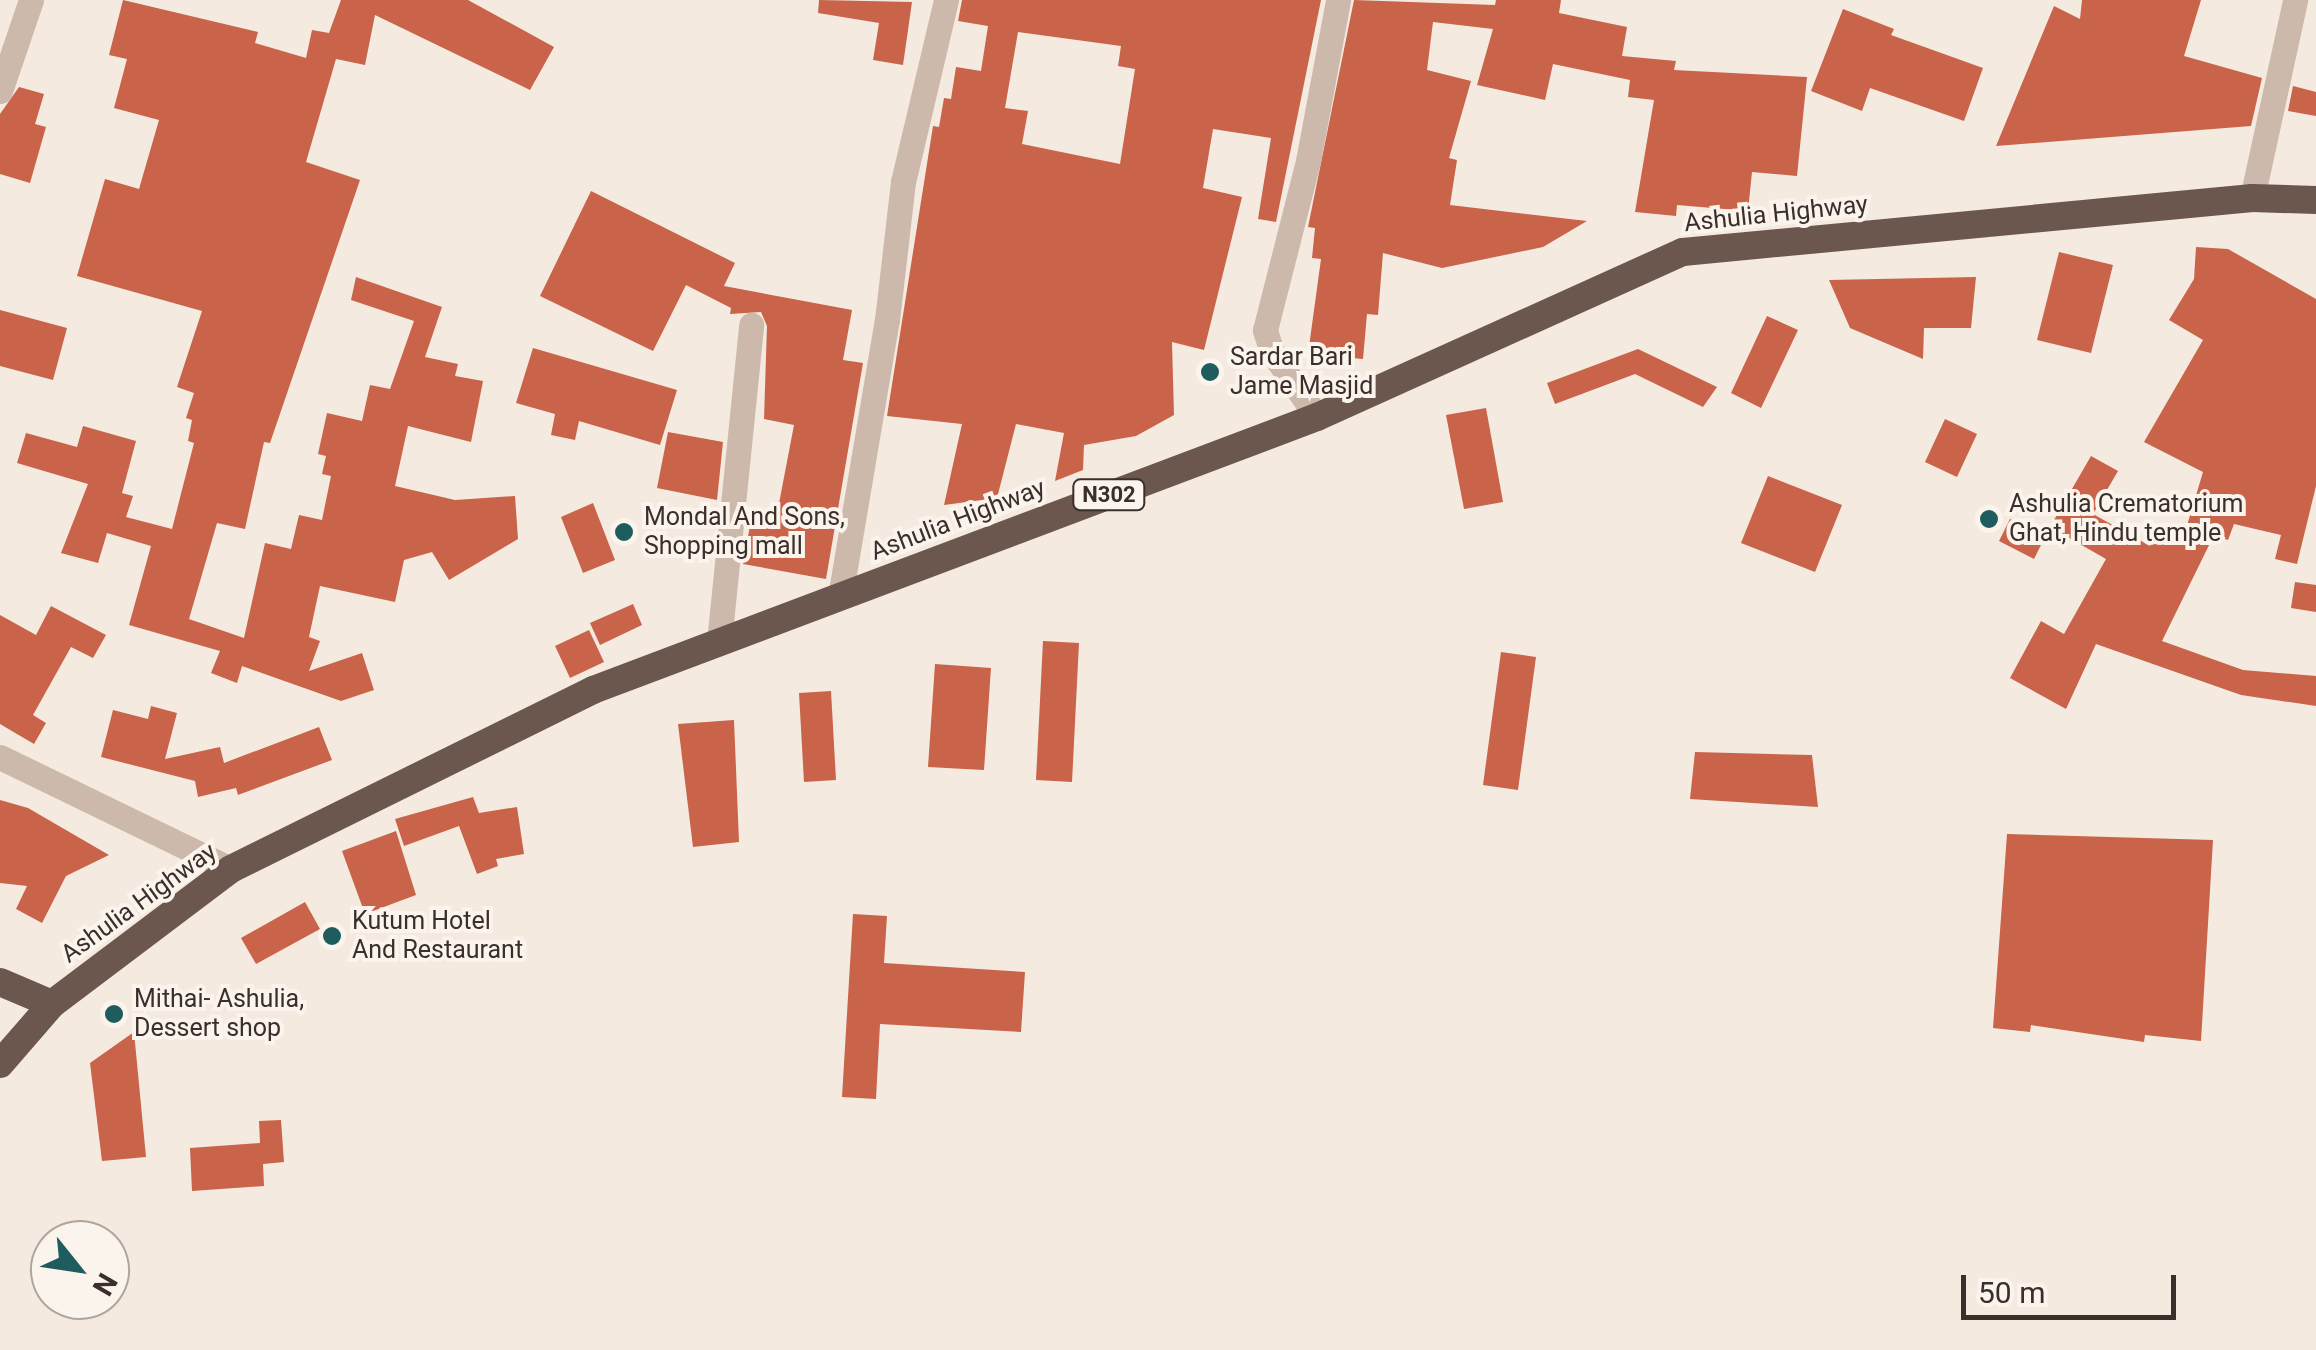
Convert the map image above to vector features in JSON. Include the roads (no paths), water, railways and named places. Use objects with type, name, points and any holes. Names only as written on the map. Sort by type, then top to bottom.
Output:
[{"type":"highway","name":"Ashulia Highway","points":[[0,1064],[52,1004],[232,869],[593,690],[1317,417],[1683,252],[2252,198],[2316,200]]},
{"type":"highway","points":[[0,982],[52,1004]]},
{"type":"street","points":[[0,91],[30,0]]},
{"type":"street","points":[[840,597],[887,320],[903,182],[946,0]]},
{"type":"street","points":[[1317,417],[1272,352],[1264,330],[1308,161],[1338,0]]},
{"type":"street","points":[[2252,198],[2295,0]]},
{"type":"street","points":[[719,642],[751,325]]},
{"type":"street","points":[[0,757],[232,869]]},
{"type":"place","name":"Sardar Bari Jame Masjid","points":[[1210,372]]},
{"type":"place","name":"Ashulia Crematorium Ghat, Hindu temple","points":[[1989,519]]},
{"type":"place","name":"Mondal And Sons, Shopping mall","points":[[624,532]]},
{"type":"place","name":"Kutum Hotel And Restaurant","points":[[332,936]]},
{"type":"place","name":"Mithai- Ashulia, Dessert shop","points":[[114,1014]]}]
